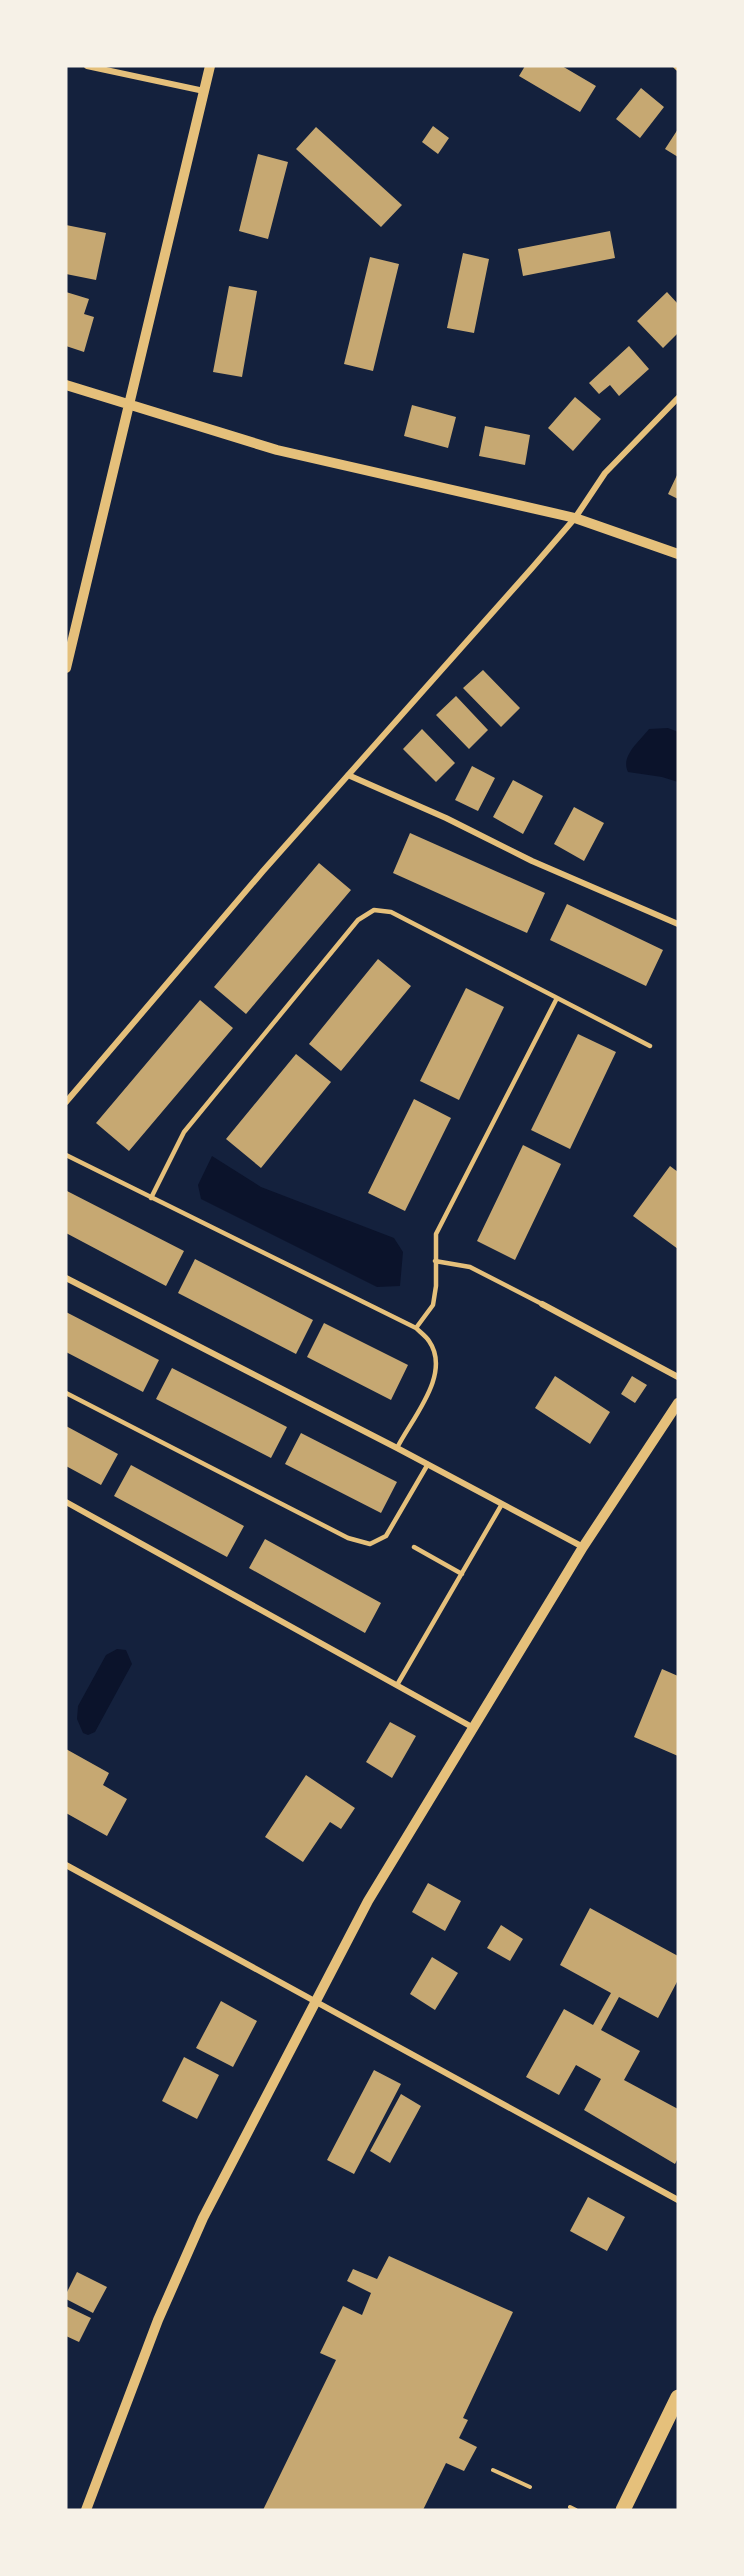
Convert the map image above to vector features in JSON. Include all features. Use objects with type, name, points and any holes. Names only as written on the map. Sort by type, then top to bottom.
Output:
[{"type":"main road","points":[[623,2510],[678,2397]]},
{"type":"street","points":[[87,66],[204,91]]},
{"type":"street","points":[[66,668],[210,66]]},
{"type":"street","points":[[66,385],[277,450],[575,518],[678,554]]},
{"type":"street","points":[[66,1102],[183,963],[575,518],[605,473],[678,398]]},
{"type":"street","points":[[348,775],[446,818],[532,861],[678,924]]},
{"type":"street","points":[[66,1278],[428,1464],[583,1547]]},
{"type":"street","points":[[542,1304],[678,1377]]},
{"type":"street","points":[[86,2510],[158,2320],[203,2218],[368,1901],[583,1547],[678,1403]]},
{"type":"street","points":[[66,1502],[472,1727]]},
{"type":"street","points":[[66,1865],[678,2200]]},
{"type":"lane","points":[[151,1198],[184,1132],[358,920],[374,910],[391,912],[650,1046]]},
{"type":"lane","points":[[416,1328],[433,1305],[436,1286],[436,1234],[557,998]]},
{"type":"lane","points":[[66,1155],[416,1328],[430,1342],[437,1366],[433,1384],[397,1448]]},
{"type":"lane","points":[[435,1261],[470,1267],[542,1304]]},
{"type":"lane","points":[[66,1393],[348,1538],[370,1544],[386,1536],[428,1464]]},
{"type":"lane","points":[[397,1685],[502,1504]]},
{"type":"lane","points":[[414,1547],[462,1574]]},
{"type":"path","points":[[493,2470],[530,2487]]},
{"type":"path","points":[[570,2507],[576,2510]]},
{"type":"water","points":[[668,728],[678,732],[678,782],[628,772],[626,766],[629,755],[649,729]]},
{"type":"water","points":[[212,1156],[261,1187],[394,1238],[403,1252],[400,1286],[377,1287],[201,1199],[198,1185]]},
{"type":"water","points":[[117,1649],[126,1650],[132,1664],[95,1732],[88,1735],[83,1733],[77,1719],[78,1706],[106,1655]]},
{"type":"building","points":[[525,66],[562,66],[596,86],[580,112],[519,76]]},
{"type":"building","points":[[641,88],[664,107],[640,138],[616,119]]},
{"type":"building","points":[[433,126],[449,138],[438,154],[422,142]]},
{"type":"building","points":[[316,127],[402,205],[381,227],[296,149]]},
{"type":"building","points":[[678,129],[678,157],[665,149]]},
{"type":"building","points":[[258,154],[288,162],[268,239],[239,231]]},
{"type":"building","points":[[66,225],[106,233],[96,280],[66,274]]},
{"type":"building","points":[[610,231],[615,258],[523,276],[518,249]]},
{"type":"building","points":[[463,253],[489,259],[474,333],[447,328]]},
{"type":"building","points":[[370,257],[399,264],[373,371],[344,364]]},
{"type":"building","points":[[229,286],[257,291],[242,377],[213,372]]},
{"type":"building","points":[[66,292],[89,299],[84,314],[94,317],[84,352],[66,346]]},
{"type":"building","points":[[667,292],[678,304],[678,333],[663,348],[637,321]]},
{"type":"building","points":[[629,346],[649,369],[619,396],[610,385],[599,394],[589,383]]},
{"type":"building","points":[[575,397],[601,419],[573,451],[548,428]]},
{"type":"building","points":[[412,405],[456,417],[448,448],[404,436]]},
{"type":"building","points":[[485,426],[530,435],[525,465],[479,456]]},
{"type":"building","points":[[678,473],[678,499],[668,494]]},
{"type":"building","points":[[483,670],[520,708],[501,727],[463,688]]},
{"type":"building","points":[[456,696],[488,730],[469,749],[436,715]]},
{"type":"building","points":[[422,729],[455,763],[436,782],[403,749]]},
{"type":"building","points":[[472,766],[495,778],[478,811],[455,800]]},
{"type":"building","points":[[513,780],[543,796],[523,834],[493,817]]},
{"type":"building","points":[[574,807],[604,823],[584,861],[554,844]]},
{"type":"building","points":[[410,833],[545,893],[527,933],[393,873]]},
{"type":"building","points":[[319,863],[351,890],[246,1014],[214,987]]},
{"type":"building","points":[[567,904],[663,950],[646,986],[550,940]]},
{"type":"building","points":[[378,959],[411,986],[341,1071],[309,1044]]},
{"type":"building","points":[[466,988],[504,1007],[459,1100],[420,1081]]},
{"type":"building","points":[[200,1000],[233,1028],[129,1151],[96,1123]]},
{"type":"building","points":[[578,1034],[616,1052],[570,1149],[531,1130]]},
{"type":"building","points":[[296,1054],[331,1082],[261,1168],[226,1139]]},
{"type":"building","points":[[414,1099],[451,1118],[405,1211],[368,1193]]},
{"type":"building","points":[[523,1145],[561,1164],[515,1260],[477,1241]]},
{"type":"building","points":[[670,1166],[678,1172],[678,1249],[633,1216]]},
{"type":"building","points":[[67,1191],[184,1251],[166,1286],[66,1233]]},
{"type":"building","points":[[195,1259],[313,1320],[296,1354],[178,1293]]},
{"type":"building","points":[[66,1312],[159,1360],[143,1392],[66,1352]]},
{"type":"building","points":[[324,1323],[408,1365],[391,1400],[307,1357]]},
{"type":"building","points":[[172,1368],[287,1427],[271,1458],[156,1399]]},
{"type":"building","points":[[555,1376],[610,1412],[590,1444],[535,1408]]},
{"type":"building","points":[[632,1376],[647,1385],[635,1403],[621,1394]]},
{"type":"building","points":[[66,1426],[118,1454],[101,1485],[66,1466]]},
{"type":"building","points":[[301,1433],[397,1482],[381,1513],[285,1464]]},
{"type":"building","points":[[131,1465],[244,1526],[227,1557],[114,1496]]},
{"type":"building","points":[[265,1539],[381,1603],[365,1633],[249,1568]]},
{"type":"building","points":[[662,1669],[678,1676],[678,1756],[634,1737]]},
{"type":"building","points":[[390,1722],[416,1736],[392,1778],[366,1762]]},
{"type":"building","points":[[66,1749],[109,1773],[103,1785],[127,1799],[107,1836],[66,1813]]},
{"type":"building","points":[[306,1775],[355,1808],[341,1829],[330,1822],[303,1862],[265,1837]]},
{"type":"building","points":[[428,1883],[461,1901],[445,1931],[412,1912]]},
{"type":"building","points":[[590,1908],[678,1956],[678,1980],[658,2018],[619,1997],[601,2030],[640,2051],[624,2080],[678,2109],[678,2158],[675,2164],[584,2110],[601,2079],[576,2065],[559,2095],[526,2077],[564,2009],[593,2025],[611,1993],[560,1965]]},
{"type":"building","points":[[501,1925],[523,1939],[510,1961],[487,1948]]},
{"type":"building","points":[[432,1957],[458,1973],[435,2010],[410,1994]]},
{"type":"building","points":[[221,2001],[257,2021],[233,2067],[196,2048]]},
{"type":"building","points":[[184,2057],[219,2075],[197,2119],[162,2101]]},
{"type":"building","points":[[374,2070],[401,2084],[354,2174],[327,2160]]},
{"type":"building","points":[[401,2094],[421,2106],[390,2163],[370,2151]]},
{"type":"building","points":[[588,2197],[625,2217],[607,2251],[570,2231]]},
{"type":"building","points":[[389,2256],[513,2312],[463,2418],[468,2420],[459,2438],[477,2447],[464,2471],[446,2463],[423,2510],[263,2510],[336,2360],[320,2353],[343,2306],[362,2315],[371,2293],[347,2281],[353,2269],[377,2279]]},
{"type":"building","points":[[77,2272],[107,2287],[93,2313],[66,2299],[66,2294]]},
{"type":"building","points":[[66,2306],[91,2318],[79,2342],[66,2336]]}]
